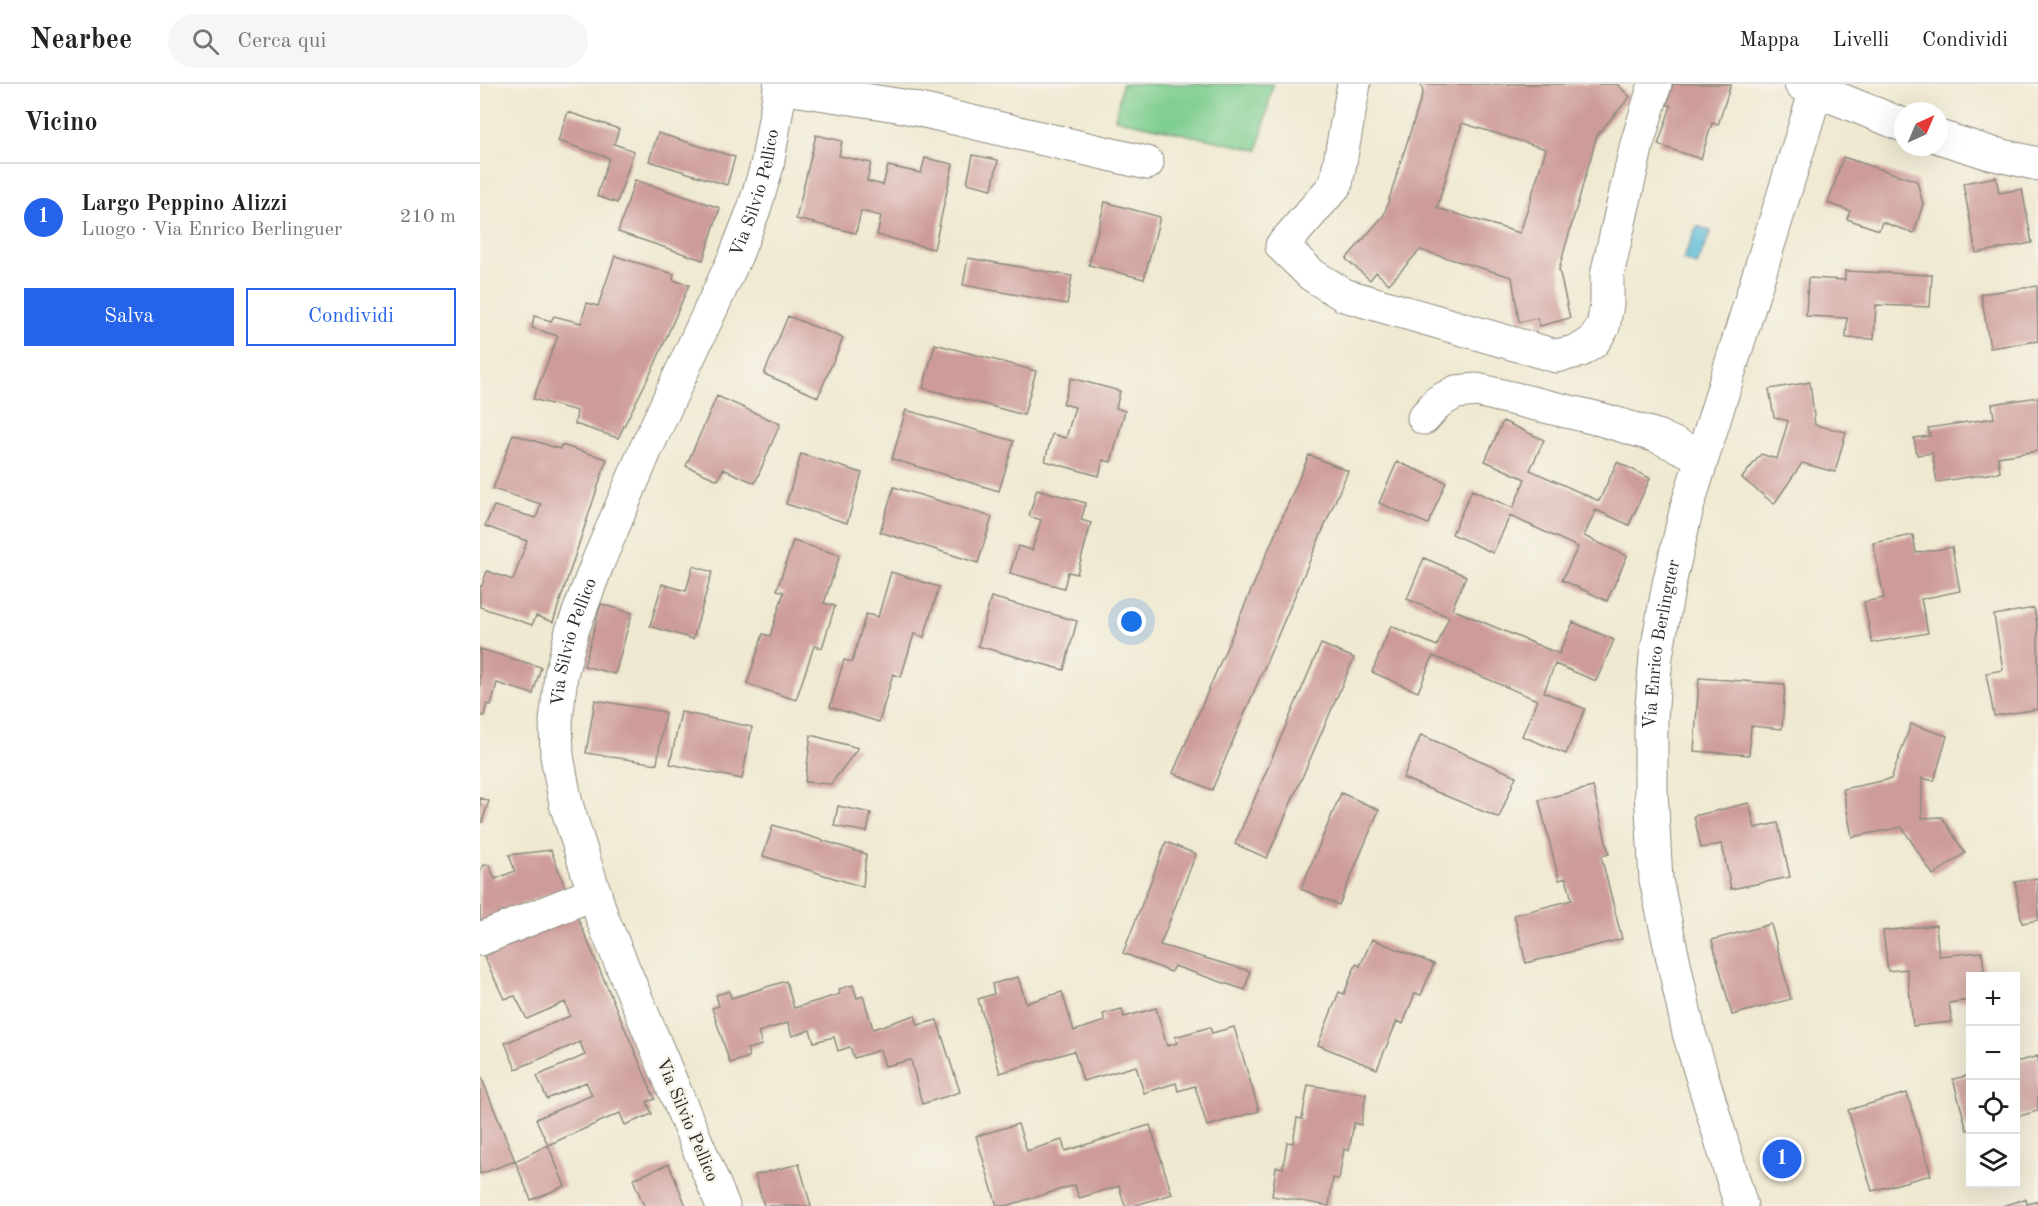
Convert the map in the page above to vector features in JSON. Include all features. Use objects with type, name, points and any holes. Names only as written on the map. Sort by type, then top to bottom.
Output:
[{"type":"street","points":[[1354,84],[1336,184],[1282,246],[1312,275],[1344,296],[1556,356],[1579,351],[1593,342],[1602,327],[1607,304],[1607,275],[1637,144],[1654,84]]},
{"type":"street","points":[[781,85],[903,106],[1147,163]]},
{"type":"street","name":"Via Silvio Pellico","points":[[723,1206],[603,920],[566,804],[557,756],[556,722],[561,675],[572,631],[598,562],[645,451],[736,255],[754,209],[767,166],[781,85]]},
{"type":"street","points":[[1811,86],[1894,121]]},
{"type":"street","name":"Via Enrico Berlinguer","points":[[1741,1206],[1689,1033],[1656,880],[1651,791],[1651,718],[1656,656],[1684,518],[1811,86]]},
{"type":"street","points":[[1948,140],[1990,153],[2038,164]]},
{"type":"street","points":[[1425,418],[1438,402],[1456,393],[1477,390],[1611,422],[1657,436],[1702,457]]},
{"type":"street","points":[[480,939],[594,893]]},
{"type":"green space","points":[[1122,84],[1273,84],[1258,150],[1115,119]]},
{"type":"water","points":[[1697,226],[1711,231],[1697,265],[1683,260]]},
{"type":"building","points":[[1421,84],[1617,84],[1630,97],[1597,135],[1559,269],[1570,318],[1540,326],[1537,318],[1519,322],[1512,277],[1420,250],[1389,284],[1376,272],[1370,280],[1346,259],[1384,215],[1423,92]],"holes":[[[1462,123],[1546,149],[1520,233],[1437,208]]]},
{"type":"building","points":[[1673,84],[1731,84],[1718,125],[1712,123],[1701,159],[1658,145],[1671,106],[1667,104]]},
{"type":"building","points":[[568,112],[619,129],[614,144],[634,151],[617,203],[597,196],[609,158],[558,141]]},
{"type":"building","points":[[658,133],[735,157],[727,185],[649,161]]},
{"type":"building","points":[[816,135],[842,141],[839,156],[871,163],[867,181],[883,185],[888,166],[921,173],[925,158],[953,164],[934,249],[877,235],[881,216],[861,211],[856,233],[796,219]]},
{"type":"building","points":[[973,155],[998,160],[992,189],[967,183]]},
{"type":"building","points":[[1843,157],[1917,181],[1923,204],[1914,233],[1882,222],[1879,230],[1847,219],[1850,211],[1828,203]]},
{"type":"building","points":[[1996,177],[1999,193],[2022,189],[2032,243],[1976,253],[1963,183]]},
{"type":"building","points":[[635,180],[720,208],[703,260],[618,232]]},
{"type":"building","points":[[1105,202],[1160,217],[1144,279],[1089,265]]},
{"type":"building","points":[[615,256],[674,274],[673,280],[689,285],[655,364],[618,438],[575,424],[577,411],[533,399],[558,336],[532,328],[534,316],[551,321],[554,316],[581,323],[587,303],[598,306]]},
{"type":"building","points":[[968,258],[1072,276],[1067,304],[963,285]]},
{"type":"building","points":[[1845,271],[1932,275],[1930,307],[1876,305],[1874,339],[1846,338],[1847,318],[1806,316],[1808,278],[1845,280]]},
{"type":"building","points":[[2037,286],[2038,341],[1990,348],[1981,294]]},
{"type":"building","points":[[788,316],[843,338],[818,397],[764,374]]},
{"type":"building","points":[[935,344],[1036,371],[1024,415],[923,388]]},
{"type":"building","points":[[1071,378],[1120,391],[1116,408],[1125,411],[1111,462],[1103,460],[1099,476],[1045,461],[1052,434],[1066,438],[1075,407],[1063,404]]},
{"type":"building","points":[[1810,382],[1815,425],[1846,432],[1835,472],[1802,463],[1774,504],[1742,478],[1761,454],[1777,459],[1788,421],[1774,417],[1769,389]]},
{"type":"building","points":[[717,396],[780,424],[755,483],[723,469],[718,480],[686,466]]},
{"type":"building","points":[[2038,397],[2038,451],[1998,457],[2000,472],[1937,482],[1932,453],[1917,455],[1914,438],[1930,436],[1928,428],[1994,418],[1992,404]]},
{"type":"building","points":[[906,410],[1014,441],[999,491],[892,459]]},
{"type":"building","points":[[1503,421],[1544,440],[1530,470],[1599,501],[1617,462],[1650,478],[1629,525],[1596,510],[1584,536],[1627,556],[1607,601],[1562,580],[1578,547],[1510,516],[1493,553],[1452,534],[1472,490],[1513,508],[1525,479],[1485,461]]},
{"type":"building","points":[[513,434],[560,449],[561,445],[607,459],[553,622],[536,616],[532,625],[480,607],[480,586],[482,586],[487,571],[513,580],[527,541],[485,526],[494,506],[536,518],[541,504],[493,489]]},
{"type":"building","points":[[801,454],[862,473],[847,523],[786,504]]},
{"type":"building","points":[[1309,455],[1348,471],[1212,790],[1173,773]]},
{"type":"building","points":[[1397,462],[1446,482],[1428,524],[1379,503]]},
{"type":"building","points":[[894,487],[992,517],[978,563],[880,532]]},
{"type":"building","points":[[1037,489],[1086,503],[1081,520],[1091,523],[1077,574],[1068,572],[1064,588],[1010,573],[1018,546],[1032,550],[1041,520],[1029,516]]},
{"type":"building","points":[[1913,535],[1916,553],[1952,547],[1960,591],[1921,599],[1928,633],[1872,643],[1864,602],[1884,598],[1873,543]]},
{"type":"building","points":[[793,541],[840,555],[824,603],[835,606],[822,648],[814,646],[796,700],[747,684],[763,634],[770,636],[784,592],[777,590]]},
{"type":"building","points":[[1424,558],[1466,576],[1452,609],[1559,654],[1573,622],[1614,640],[1596,681],[1555,664],[1544,692],[1585,709],[1566,754],[1522,736],[1537,700],[1433,656],[1418,692],[1372,672],[1391,626],[1437,646],[1449,617],[1407,599]]},
{"type":"building","points":[[693,566],[712,572],[693,639],[650,626],[662,584],[686,591]]},
{"type":"building","points":[[891,572],[939,587],[924,637],[914,634],[901,677],[893,674],[879,722],[830,707],[844,660],[852,662],[866,614],[878,617]]},
{"type":"building","points":[[991,597],[1077,621],[1064,670],[978,646]]},
{"type":"building","points":[[601,604],[632,613],[615,674],[584,666]]},
{"type":"building","points":[[2034,608],[2038,629],[2038,709],[1994,716],[1986,673],[2003,670],[1994,615]]},
{"type":"building","points":[[1321,644],[1354,658],[1267,858],[1235,844]]},
{"type":"building","points":[[480,649],[541,667],[533,694],[497,683],[491,705],[487,704],[484,716],[480,715]]},
{"type":"building","points":[[1699,678],[1785,684],[1782,729],[1751,726],[1749,755],[1694,751]]},
{"type":"building","points":[[595,700],[665,712],[657,764],[586,753]]},
{"type":"building","points":[[681,712],[752,727],[742,779],[670,764]]},
{"type":"building","points":[[1911,724],[1947,736],[1934,781],[1922,778],[1922,818],[1942,817],[1965,853],[1933,875],[1902,827],[1852,837],[1843,789],[1891,779]]},
{"type":"building","points":[[811,735],[858,748],[831,784],[805,782]]},
{"type":"building","points":[[1421,735],[1516,776],[1499,818],[1403,778]]},
{"type":"building","points":[[1593,787],[1609,854],[1601,856],[1622,939],[1526,963],[1514,915],[1572,900],[1566,878],[1559,880],[1539,800]]},
{"type":"building","points":[[1341,793],[1379,810],[1339,905],[1301,889]]},
{"type":"building","points":[[480,798],[489,801],[482,822],[480,821]]},
{"type":"building","points":[[1749,803],[1755,828],[1778,823],[1790,877],[1731,889],[1722,844],[1701,848],[1694,816]]},
{"type":"building","points":[[838,806],[871,813],[867,832],[834,826]]},
{"type":"building","points":[[773,825],[866,854],[863,887],[763,856]]},
{"type":"building","points":[[1166,842],[1196,854],[1160,945],[1250,971],[1245,990],[1174,966],[1171,972],[1123,953]]},
{"type":"building","points":[[551,850],[565,887],[480,922],[480,871],[484,865],[489,865],[495,879],[515,871],[509,855]]},
{"type":"building","points":[[2038,878],[2038,920],[2022,923],[2015,882]]},
{"type":"building","points":[[576,914],[655,1099],[647,1102],[652,1114],[625,1125],[620,1113],[548,1145],[536,1119],[592,1095],[586,1082],[547,1099],[537,1076],[585,1055],[580,1042],[516,1069],[505,1043],[570,1016],[565,1002],[527,1019],[515,996],[504,999],[484,956]]},
{"type":"building","points":[[1771,924],[1791,999],[1732,1015],[1712,940]]},
{"type":"building","points":[[1936,925],[1939,956],[1982,952],[1984,972],[1966,972],[1966,1001],[1949,1003],[1952,1022],[1913,1026],[1907,969],[1888,971],[1883,931]]},
{"type":"building","points":[[1372,939],[1434,964],[1421,995],[1415,993],[1403,1024],[1397,1021],[1377,1069],[1318,1045],[1339,992],[1344,994],[1356,964],[1360,966]]},
{"type":"building","points":[[1018,977],[1026,1003],[1062,992],[1074,1031],[1105,1021],[1103,1014],[1122,1009],[1124,1017],[1156,1008],[1167,1046],[1177,1043],[1175,1037],[1210,1027],[1212,1033],[1234,1027],[1259,1111],[1207,1126],[1195,1086],[1178,1091],[1176,1083],[1144,1093],[1136,1066],[1083,1081],[1074,1051],[1000,1073],[978,999],[994,994],[992,984]]},
{"type":"building","points":[[786,981],[794,1008],[840,994],[839,989],[853,985],[857,998],[863,996],[873,1029],[915,1015],[918,1025],[937,1020],[960,1092],[922,1104],[911,1060],[885,1066],[880,1050],[854,1058],[850,1047],[838,1051],[834,1037],[814,1042],[810,1030],[792,1036],[788,1023],[758,1032],[762,1045],[747,1049],[749,1057],[730,1063],[712,1008],[719,1006],[716,995],[729,991],[731,998]]},
{"type":"building","points":[[2038,1056],[2038,1111],[2020,1116],[2020,1080],[2020,1061]]},
{"type":"building","points":[[480,1074],[515,1161],[480,1174]]},
{"type":"building","points":[[1966,1076],[1966,1126],[1953,1079]]},
{"type":"building","points":[[1308,1085],[1366,1094],[1361,1125],[1354,1123],[1349,1151],[1344,1149],[1339,1179],[1333,1178],[1329,1206],[1272,1196],[1276,1167],[1283,1168],[1287,1142],[1293,1143],[1297,1118],[1302,1119]]},
{"type":"building","points":[[1907,1093],[1931,1175],[1872,1191],[1848,1110]]},
{"type":"building","points":[[1018,1124],[1027,1151],[1062,1140],[1065,1151],[1150,1125],[1172,1194],[1133,1206],[1125,1206],[1119,1186],[1079,1198],[1075,1185],[1006,1206],[997,1206],[976,1136]]},
{"type":"building","points":[[548,1145],[565,1186],[531,1200],[515,1161]]},
{"type":"building","points":[[669,1164],[686,1206],[644,1206],[633,1179]]},
{"type":"building","points":[[799,1164],[811,1206],[764,1206],[755,1175]]},
{"type":"building","points":[[2026,1199],[2027,1204],[2038,1201],[2038,1206],[2002,1206]]},
{"type":"place","name":"Largo Peppino Alizzi","points":[[1782,1159]]}]
